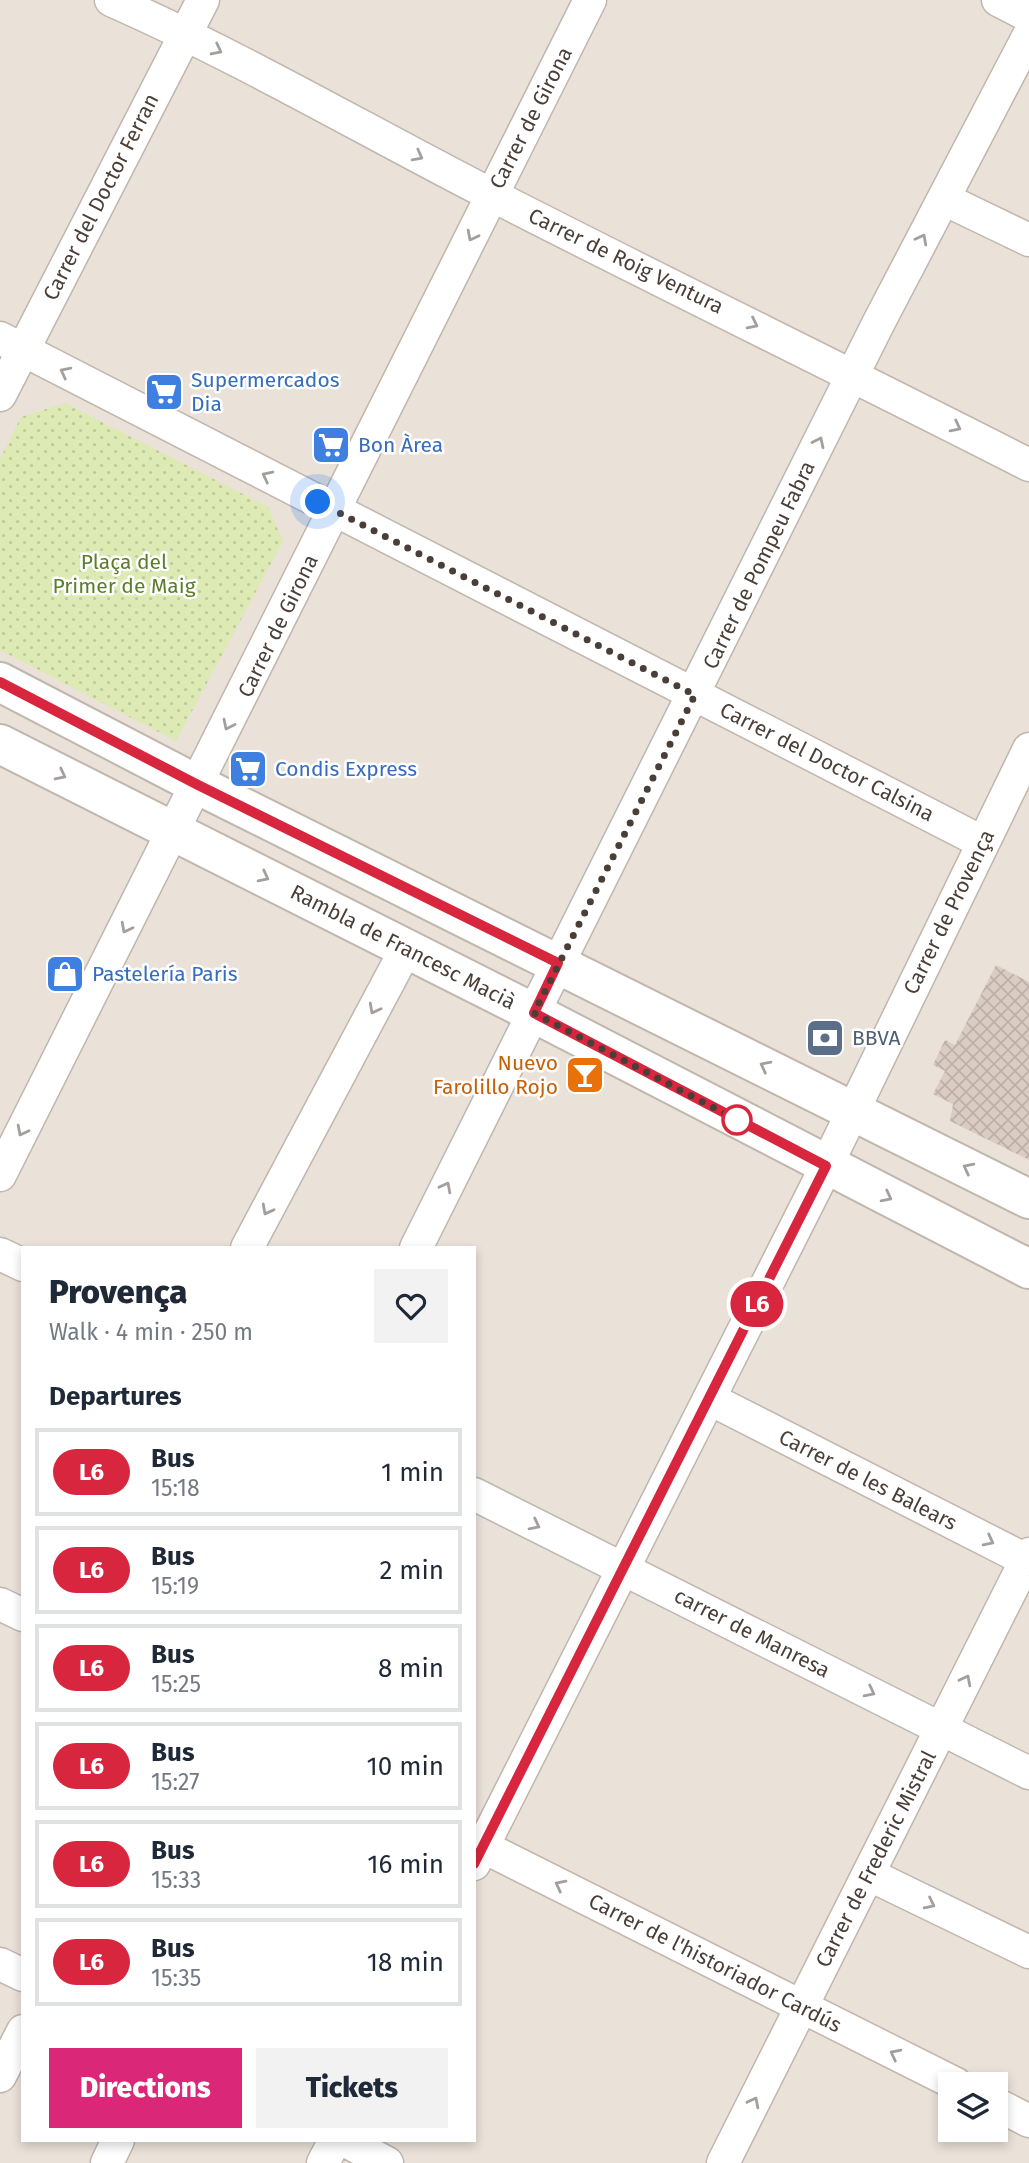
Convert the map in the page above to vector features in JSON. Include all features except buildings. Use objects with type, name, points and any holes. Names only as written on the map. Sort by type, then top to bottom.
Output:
[{"type":"street","name":"Carrer de Roig Ventura","points":[[111,0],[185,34],[492,195],[853,374],[1029,465]]},
{"type":"street","name":"Carrer del Doctor Ferran","points":[[0,395],[12,344],[203,0]]},
{"type":"street","name":"Carrer de Girona","points":[[0,1175],[590,0]]},
{"type":"street","points":[[998,0],[1029,16]]},
{"type":"street","name":"Carrer de Pompeu Fabra","points":[[417,1246],[695,695],[853,374],[1029,35]]},
{"type":"street","points":[[944,199],[1029,240]]},
{"type":"street","name":"Carrer del Doctor Calsina","points":[[12,344],[982,842]]},
{"type":"street","points":[[0,682],[198,785],[1029,1199]]},
{"type":"street","name":"Rambla de Francesc Macià","points":[[0,744],[534,1013],[1029,1269]]},
{"type":"street","name":"Carrer de Provença","points":[[477,1851],[710,1399],[854,1111],[982,842],[1029,750]]},
{"type":"street","points":[[248,1246],[406,949]]},
{"type":"street","points":[[0,1254],[21,1264]]},
{"type":"street","name":"Carrer de les Balears","points":[[710,1399],[1027,1557]]},
{"type":"street","name":"carrer de Manresa","points":[[476,1495],[1029,1773]]},
{"type":"street","name":"Carrer de Frederic Mistral","points":[[729,2161],[802,2007],[942,1728],[1019,1599],[1027,1557]]},
{"type":"street","points":[[0,1604],[21,1614]]},
{"type":"street","name":"Carrer de l'historiador Cardús","points":[[477,1851],[938,2075]]},
{"type":"street","points":[[868,1874],[1029,1952]]},
{"type":"street","points":[[0,1964],[21,1974]]},
{"type":"street","points":[[0,2076],[21,2035]]},
{"type":"street","points":[[1008,2110],[1029,2121]]},
{"type":"street","points":[[107,2163],[117,2142]]},
{"type":"street","points":[[323,2163],[334,2142]]},
{"type":"street","points":[[348,2142],[387,2163]]},
{"type":"shaded area","points":[[0,0],[1029,0],[1029,2163],[0,2163]]},
{"type":"green space","name":"Plaça del Primer de Maig","points":[[65,403],[268,507],[283,541],[176,741],[0,650],[0,459],[21,417]]},
{"type":"bus line","name":"L6","points":[[0,682],[198,785],[558,963],[534,1013],[826,1166],[476,1860]]},
{"type":"place","name":"Supermercados Dia","points":[[164,392]]},
{"type":"place","name":"Bon Àrea","points":[[331,445]]},
{"type":"place","name":"Condis Express","points":[[248,769]]},
{"type":"place","name":"Pastelería Paris","points":[[65,974]]},
{"type":"place","name":"BBVA","points":[[825,1038]]},
{"type":"place","name":"Nuevo Farolillo Rojo","points":[[585,1075]]},
{"type":"route","points":[[318,502],[695,695],[534,1013],[737,1120]]}]
